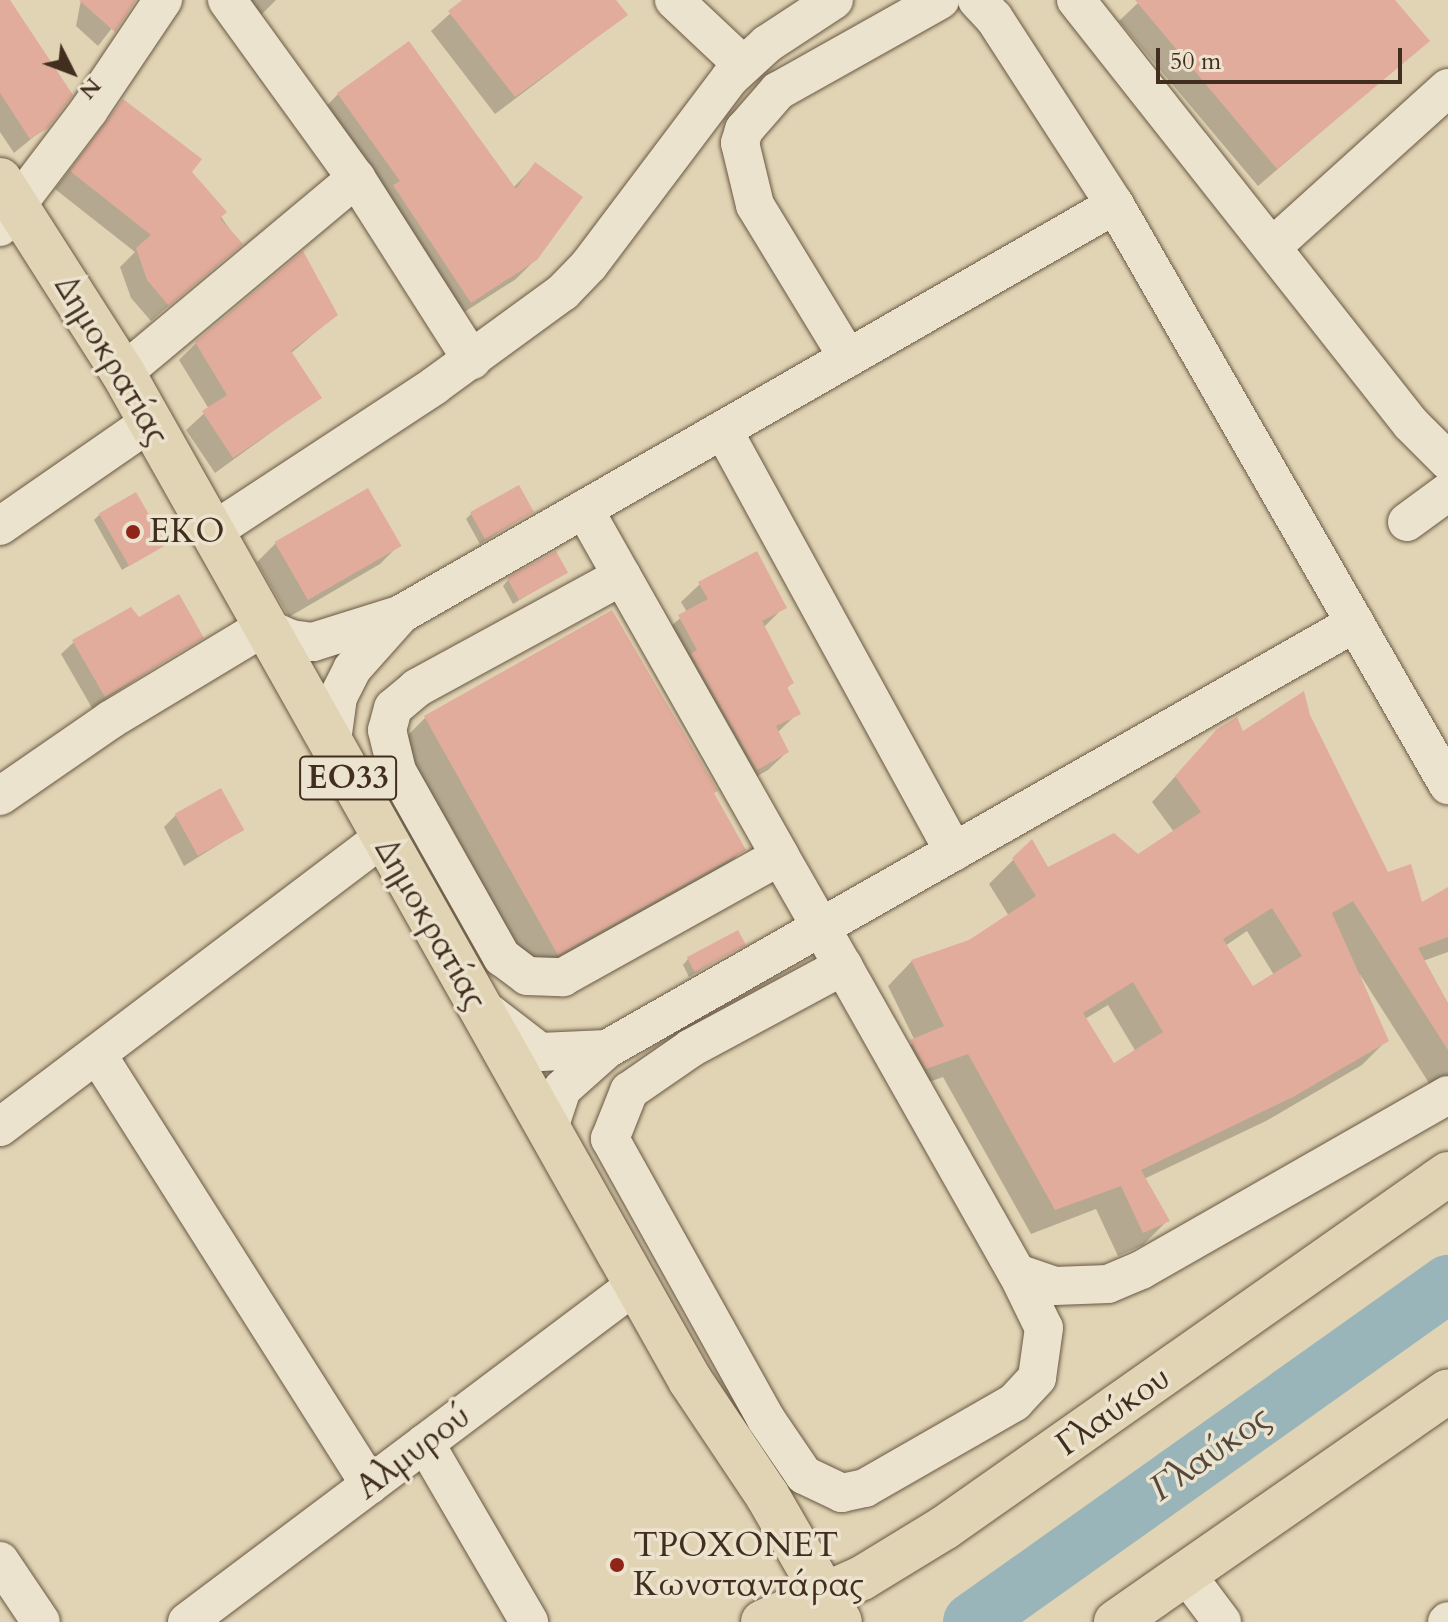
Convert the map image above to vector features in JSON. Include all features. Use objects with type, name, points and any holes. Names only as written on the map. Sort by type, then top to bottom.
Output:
[{"type":"main road","name":"Δημοκρατίας","points":[[6,205],[123,373],[381,839],[638,1283],[690,1380],[767,1495],[806,1614]]},
{"type":"main road","name":"Γλαύκου","points":[[806,1614],[993,1495],[1448,1174]]},
{"type":"main road","points":[[1116,1622],[1448,1391]]},
{"type":"street","points":[[6,205],[163,0]]},
{"type":"street","points":[[227,0],[356,178],[472,360]]},
{"type":"street","points":[[674,0],[743,65]]},
{"type":"street","points":[[212,532],[472,360],[576,280],[743,65],[834,0]]},
{"type":"street","points":[[848,358],[755,205],[740,143],[744,130],[778,91],[940,0]]},
{"type":"street","points":[[977,0],[994,18],[1115,205],[1448,785]]},
{"type":"street","points":[[1076,0],[1411,424],[1448,461]]},
{"type":"street","points":[[1272,247],[1448,88]]},
{"type":"street","points":[[123,373],[356,178]]},
{"type":"street","points":[[0,796],[110,720],[264,627],[291,639],[313,642],[401,614],[1115,205]]},
{"type":"street","points":[[0,526],[150,422]]},
{"type":"street","points":[[723,430],[954,852]]},
{"type":"street","points":[[1407,522],[1448,492]]},
{"type":"street","points":[[584,509],[1017,1273],[1044,1328],[1037,1378],[1015,1402],[865,1488],[842,1493],[804,1475],[766,1419],[610,1139],[629,1091],[691,1048],[843,966]]},
{"type":"street","points":[[622,576],[417,688],[393,708],[387,730],[397,771],[512,969],[543,979],[563,977],[780,856]]},
{"type":"street","points":[[331,748],[338,697],[352,669],[401,614]]},
{"type":"street","points":[[549,1128],[562,1089],[607,1049],[1355,623]]},
{"type":"street","points":[[0,1127],[381,839]]},
{"type":"street","points":[[466,985],[496,1021],[533,1048],[558,1053],[607,1049]]},
{"type":"street","points":[[97,1054],[370,1485]]},
{"type":"street","points":[[1017,1273],[1055,1286],[1108,1284],[1448,1095]]},
{"type":"street","name":"Αλμυρού","points":[[187,1622],[638,1283]]},
{"type":"street","points":[[425,1443],[529,1622]]},
{"type":"street","points":[[0,1561],[41,1622]]},
{"type":"street","points":[[1186,1574],[1222,1622]]},
{"type":"building","points":[[0,0],[10,0],[73,95],[48,128],[30,139],[0,93]]},
{"type":"building","points":[[79,0],[136,0],[115,32]]},
{"type":"building","points":[[462,0],[616,0],[628,15],[515,97],[448,11]]},
{"type":"building","points":[[1135,0],[1395,0],[1430,41],[1277,169]]},
{"type":"building","points":[[409,41],[516,189],[535,162],[583,197],[537,260],[471,303],[393,185],[400,181],[337,93]]},
{"type":"building","points":[[123,99],[202,159],[192,172],[227,212],[220,218],[243,244],[169,306],[147,280],[136,248],[151,235],[70,171]]},
{"type":"building","points":[[303,251],[338,315],[291,351],[322,398],[233,458],[202,411],[227,395],[195,342]]},
{"type":"building","points":[[519,485],[534,512],[485,539],[470,512]]},
{"type":"building","points":[[368,488],[402,546],[308,600],[274,542]]},
{"type":"building","points":[[136,492],[167,545],[129,566],[99,514]]},
{"type":"building","points":[[556,551],[568,573],[519,600],[507,578]]},
{"type":"building","points":[[757,551],[787,608],[762,621],[794,683],[787,687],[801,714],[776,726],[789,752],[757,770],[691,654],[697,650],[678,615],[708,599],[698,582]]},
{"type":"building","points":[[179,594],[204,638],[105,697],[72,640],[131,607],[139,617]]},
{"type":"building","points":[[612,610],[718,791],[714,793],[746,850],[558,955],[424,716]]},
{"type":"building","points":[[1304,691],[1310,715],[1388,872],[1411,864],[1422,902],[1448,887],[1448,937],[1418,948],[1448,1003],[1448,1050],[1353,901],[1332,913],[1389,1041],[1293,1097],[1141,1170],[1170,1221],[1143,1233],[1121,1186],[1055,1210],[968,1054],[926,1069],[910,1040],[944,1026],[911,960],[969,940],[1036,896],[1012,858],[1032,839],[1048,867],[1114,833],[1138,854],[1201,812],[1175,776],[1217,729],[1237,717],[1243,731]],"holes":[[[1272,908],[1302,956],[1253,986],[1223,939]],[[1133,982],[1163,1032],[1114,1063],[1083,1013]]]},
{"type":"building","points":[[221,788],[244,830],[198,856],[175,814]]},
{"type":"building","points":[[738,930],[746,945],[695,972],[687,957]]},
{"type":"waterway","name":"Γλαύκος","points":[[972,1622],[1448,1284]]},
{"type":"place","name":"EKO","points":[[133,532]]},
{"type":"place","name":"ΤΡΟΧΟΝΕΤ Κωνσταντάρας","points":[[617,1565]]}]
